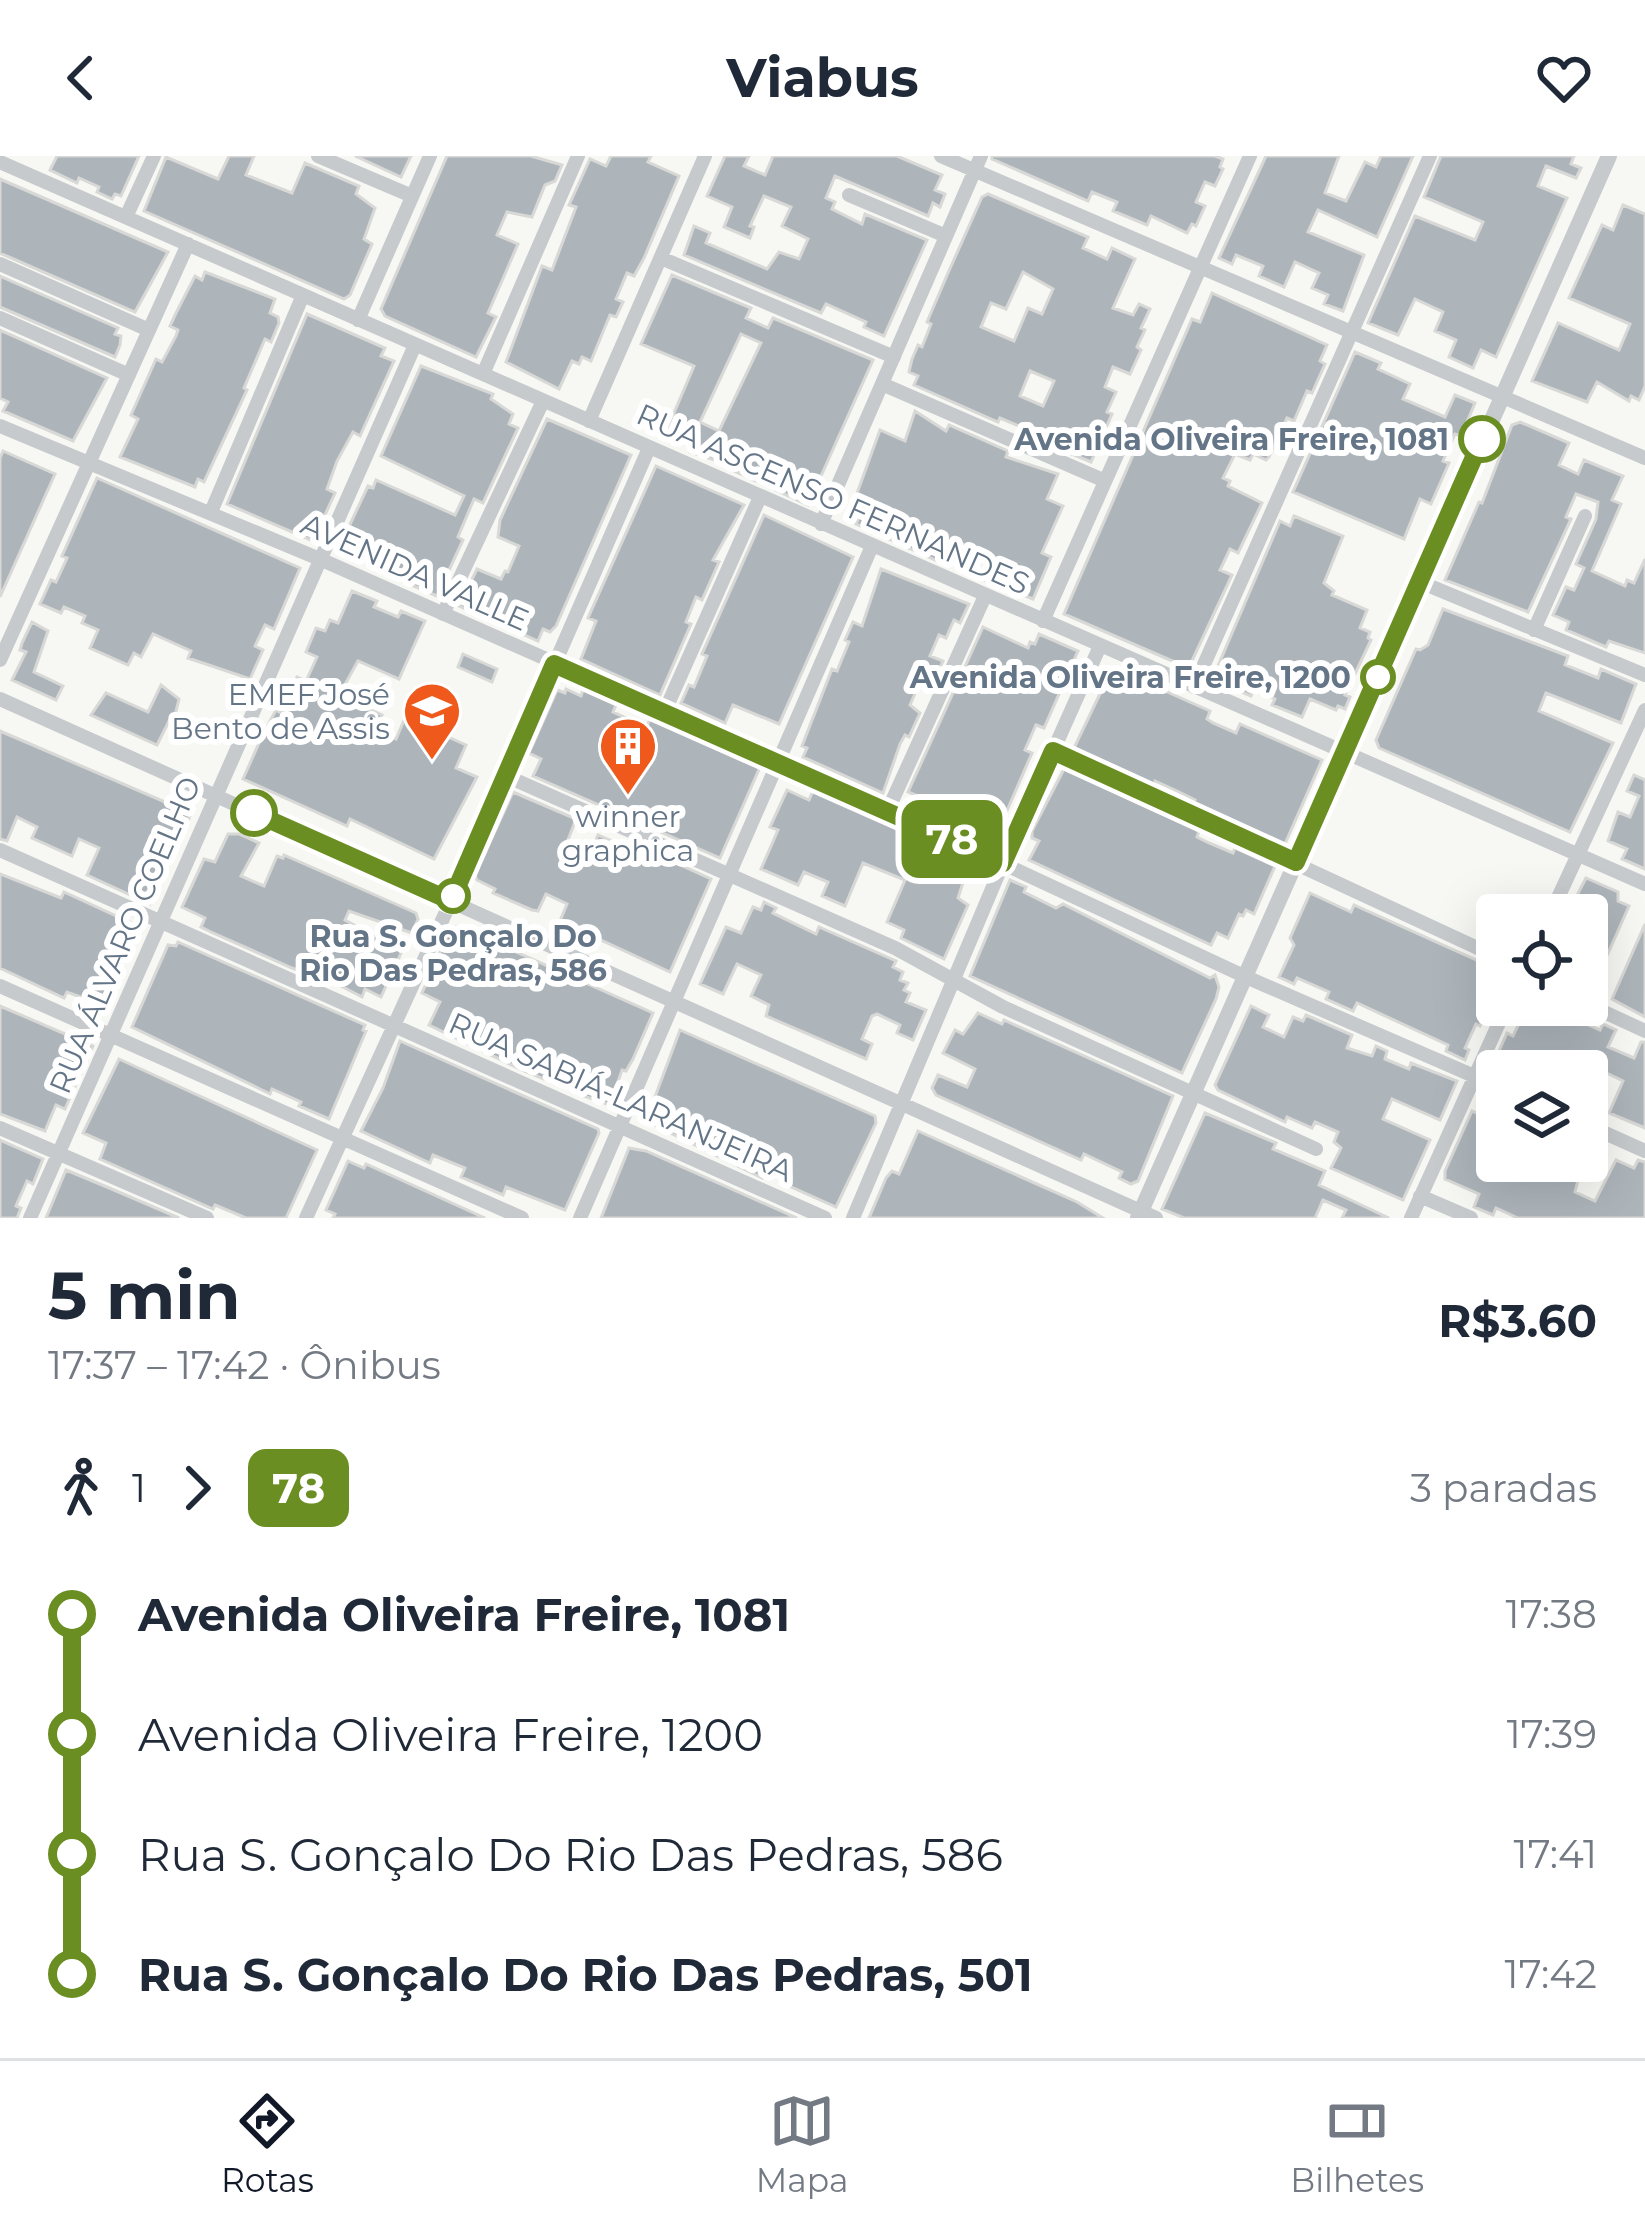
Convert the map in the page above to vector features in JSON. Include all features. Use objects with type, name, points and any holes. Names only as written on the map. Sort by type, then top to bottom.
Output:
[{"type":"street","points":[[127,217],[154,156]]},
{"type":"street","points":[[318,156],[412,196]]},
{"type":"street","points":[[358,320],[430,156]]},
{"type":"street","points":[[482,374],[578,156]]},
{"type":"street","points":[[589,421],[705,156]]},
{"type":"street","points":[[941,156],[978,163],[1201,267],[1645,458]]},
{"type":"street","points":[[1043,621],[1250,156]]},
{"type":"street","points":[[1194,687],[1430,156]]},
{"type":"street","points":[[0,699],[903,1102],[1145,1216],[1193,1093],[1609,156]]},
{"type":"street","name":"RUA ASCENSO FERNANDES","points":[[0,162],[1645,884]]},
{"type":"street","points":[[821,524],[978,163]]},
{"type":"street","points":[[849,195],[946,236]]},
{"type":"street","points":[[0,660],[188,244]]},
{"type":"street","points":[[661,258],[894,357]]},
{"type":"street","points":[[0,264],[149,330]]},
{"type":"street","points":[[211,512],[303,296]]},
{"type":"street","points":[[0,318],[129,375]]},
{"type":"street","name":"RUA ÁLVARO COELHO","points":[[30,1218],[415,345]]},
{"type":"street","points":[[882,384],[1103,480]]},
{"type":"street","points":[[443,614],[543,401]]},
{"type":"street","name":"AVENIDA VALLE","points":[[0,426],[211,512],[889,810],[1246,977],[1474,1076]]},
{"type":"street","points":[[306,1218],[649,448]]},
{"type":"street","points":[[664,713],[760,497]]},
{"type":"street","points":[[1534,630],[1585,516]]},
{"type":"street","points":[[580,1218],[872,547]]},
{"type":"street","points":[[1420,582],[1645,675]]},
{"type":"street","points":[[889,810],[985,596]]},
{"type":"street","points":[[853,1218],[1100,646]]},
{"type":"street","points":[[1560,894],[1645,710]]},
{"type":"street","points":[[1053,751],[1476,947]]},
{"type":"street","points":[[506,776],[895,948],[953,981],[1316,1149]]},
{"type":"street","name":"RUA SABIÁ-LARANJEIRA","points":[[0,850],[825,1218]]},
{"type":"street","points":[[0,986],[521,1218]]},
{"type":"street","points":[[1608,1014],[1645,1031]]},
{"type":"street","points":[[1411,1218],[1497,1026]]},
{"type":"street","points":[[0,1128],[207,1218]]},
{"type":"street","points":[[1608,1134],[1645,1151]]},
{"type":"street","points":[[1420,1196],[1472,1218]]},
{"type":"building","points":[[57,156],[139,156],[121,196],[115,194],[112,199],[97,192],[99,187],[50,170]]},
{"type":"building","points":[[229,156],[254,156],[246,175],[292,193],[305,163],[359,186],[356,194],[375,208],[364,239],[372,244],[350,295],[344,299],[144,211],[166,157],[218,179]]},
{"type":"building","points":[[355,156],[411,156],[401,177]]},
{"type":"building","points":[[447,156],[531,156],[562,165],[555,181],[545,185],[532,217],[507,212],[497,235],[518,244],[488,313],[496,317],[476,357],[385,316],[381,309]]},
{"type":"building","points":[[611,156],[651,156],[648,162],[679,176],[644,258],[634,276],[627,273],[616,299],[623,302],[616,317],[610,315],[591,361],[582,357],[579,364],[572,361],[559,389],[506,362],[542,266],[552,270],[576,207],[569,205],[590,159],[606,166]]},
{"type":"building","points":[[725,156],[749,156],[744,166],[765,175],[773,156],[897,156],[942,175],[935,190],[945,194],[940,207],[933,203],[928,216],[835,176],[826,198],[835,202],[832,209],[862,224],[865,214],[927,240],[884,336],[826,304],[821,313],[684,255],[694,226],[710,233],[706,243],[767,269],[779,252],[799,259],[808,239],[782,226],[791,207],[764,196],[750,226],[754,227],[750,238],[724,227],[732,207],[707,196]]},
{"type":"building","points":[[992,156],[1215,156],[1223,159],[1223,169],[1215,186],[1205,182],[1196,202],[1205,206],[1196,226],[1192,224],[1187,233],[1151,216],[1147,225],[1113,211],[1117,202],[1092,192],[1088,201]]},
{"type":"building","points":[[1266,156],[1339,156],[1325,193],[1346,201],[1365,162],[1376,167],[1381,156],[1413,156],[1377,237],[1318,210],[1308,232],[1364,255],[1343,311],[1324,304],[1328,295],[1312,288],[1319,273],[1295,262],[1284,287],[1259,276],[1263,266],[1236,255],[1232,264],[1219,258]]},
{"type":"building","points":[[1441,156],[1574,156],[1571,164],[1581,168],[1576,178],[1546,166],[1538,186],[1567,198],[1496,357],[1481,350],[1473,368],[1449,357],[1456,340],[1435,331],[1443,312],[1415,299],[1398,335],[1368,323],[1415,216],[1475,240],[1483,222],[1424,197]]},
{"type":"building","points":[[0,179],[168,252],[135,312],[0,253]]},
{"type":"building","points":[[988,194],[1088,237],[1083,248],[1107,259],[1112,248],[1135,259],[1113,308],[1133,315],[1139,304],[1150,309],[1130,374],[1113,367],[1105,387],[1116,392],[1107,412],[1112,414],[1091,462],[1062,450],[1066,441],[1031,426],[1000,418],[998,422],[914,385],[918,376],[909,372],[912,359],[918,345],[922,347],[931,324],[927,322],[982,197]],"holes":[[[1023,272],[1053,289],[1042,314],[1028,308],[1014,341],[981,327],[991,303],[1006,309]],[[1030,371],[1054,381],[1043,406],[1020,396]]]},
{"type":"building","points":[[1623,205],[1645,214],[1645,386],[1639,400],[1631,396],[1629,401],[1597,382],[1587,402],[1532,381],[1558,323],[1619,350],[1630,324],[1569,298],[1602,225],[1613,230]]},
{"type":"building","points":[[205,272],[275,299],[270,313],[279,323],[271,342],[265,339],[204,482],[198,479],[195,487],[120,457],[138,419],[131,415],[156,359],[162,362],[176,336],[178,330],[170,326],[195,276],[202,280]]},
{"type":"building","points":[[672,275],[751,308],[746,318],[768,328],[773,318],[873,360],[808,505],[732,470],[733,466],[690,452],[692,446],[665,434],[694,366],[641,344]],"holes":[[[741,334],[761,343],[719,431],[700,422]]]},
{"type":"building","points":[[0,276],[118,328],[115,334],[121,336],[115,357],[0,307]]},
{"type":"building","points":[[1212,293],[1327,345],[1320,361],[1325,364],[1312,393],[1307,391],[1294,421],[1287,418],[1269,457],[1253,454],[1250,460],[1235,454],[1223,478],[1230,481],[1228,486],[1262,503],[1238,553],[1230,549],[1220,570],[1232,575],[1191,663],[1184,666],[1064,614],[1192,319],[1200,322]]},
{"type":"building","points":[[307,314],[385,348],[381,356],[394,361],[360,436],[353,432],[337,461],[327,489],[335,493],[313,541],[227,504]]},
{"type":"building","points":[[0,330],[107,378],[73,441],[3,411],[8,402],[0,398]]},
{"type":"building","points":[[1355,352],[1410,384],[1403,399],[1445,417],[1455,395],[1475,403],[1461,436],[1455,434],[1443,461],[1449,463],[1431,504],[1420,499],[1404,539],[1293,492]]},
{"type":"building","points":[[421,366],[493,394],[491,399],[513,414],[509,424],[518,428],[483,503],[474,499],[458,537],[463,540],[437,596],[388,575],[397,555],[346,533],[368,486],[373,488],[376,480],[455,515],[464,496],[381,456]]},
{"type":"building","points":[[915,411],[946,431],[949,425],[1008,451],[1006,457],[1058,474],[1047,499],[1063,506],[1042,553],[1051,557],[1033,599],[981,579],[990,557],[956,541],[944,564],[856,524],[862,511],[852,507],[880,430],[905,441]]},
{"type":"building","points":[[547,419],[631,455],[556,626],[550,632],[543,629],[538,641],[459,606],[477,569],[501,579],[508,572],[519,546],[498,537],[500,520]]},
{"type":"building","points":[[1520,422],[1569,443],[1559,465],[1578,474],[1584,460],[1623,476],[1612,500],[1621,504],[1592,571],[1625,586],[1627,580],[1634,583],[1645,559],[1645,653],[1609,641],[1606,647],[1566,630],[1569,622],[1553,615],[1566,587],[1574,590],[1584,568],[1576,564],[1596,519],[1598,502],[1576,494],[1566,517],[1571,519],[1528,612],[1445,580],[1512,425]]},
{"type":"building","points":[[3,451],[55,474],[0,597],[0,458]]},
{"type":"building","points":[[656,466],[744,505],[713,560],[719,562],[702,600],[696,597],[686,622],[691,624],[660,695],[581,659],[596,621],[588,618]]},
{"type":"building","points":[[97,478],[300,568],[274,629],[265,625],[255,646],[263,650],[250,679],[188,658],[191,651],[153,634],[141,657],[134,653],[128,665],[90,648],[98,630],[82,623],[85,616],[40,604],[67,558],[62,556]]},
{"type":"building","points":[[764,515],[853,557],[779,724],[733,705],[725,723],[681,703],[689,685],[694,687],[707,656],[702,654]]},
{"type":"building","points":[[1294,516],[1343,536],[1324,583],[1334,591],[1332,595],[1367,610],[1360,628],[1370,632],[1371,640],[1345,695],[1350,697],[1345,709],[1310,699],[1302,717],[1272,705],[1275,699],[1254,689],[1251,696],[1220,683],[1223,676],[1215,673],[1280,521],[1290,526]]},
{"type":"building","points":[[881,569],[969,604],[946,638],[939,635],[930,656],[943,661],[932,685],[921,680],[910,705],[920,713],[909,737],[905,735],[900,744],[883,793],[803,757],[807,748],[802,746],[832,669],[837,671],[849,642],[845,640],[853,622],[862,626]]},
{"type":"building","points":[[352,591],[398,617],[401,611],[425,621],[399,679],[358,661],[343,688],[363,697],[360,705],[382,715],[375,730],[396,739],[405,718],[466,745],[456,768],[477,777],[434,859],[350,819],[347,826],[243,779],[297,677],[306,681],[317,657],[306,652],[316,628],[325,631],[330,620],[338,623]]},
{"type":"building","points":[[1443,609],[1568,656],[1565,665],[1598,678],[1601,669],[1636,684],[1621,723],[1546,693],[1539,711],[1613,743],[1570,832],[1379,748],[1376,740],[1416,649],[1428,645]]},
{"type":"building","points":[[32,622],[48,631],[34,672],[63,686],[56,700],[12,680],[26,652],[20,650]]},
{"type":"building","points":[[983,627],[1028,648],[1039,634],[1078,651],[1044,728],[1036,725],[1025,750],[1032,753],[990,841],[913,806],[918,796],[908,792]]},
{"type":"building","points":[[463,654],[497,669],[492,682],[458,667]]},
{"type":"building","points":[[1120,671],[1210,711],[1207,719],[1213,723],[1236,733],[1240,724],[1322,760],[1284,846],[1193,804],[1195,800],[1175,790],[1074,748],[1108,677],[1116,680]]},
{"type":"building","points":[[161,685],[179,699],[173,723],[169,721],[157,745],[91,715],[106,693],[148,712]]},
{"type":"building","points":[[566,689],[581,696],[583,690],[616,705],[613,712],[633,721],[647,726],[650,719],[760,767],[720,858],[533,776],[541,759],[529,753],[557,690],[565,693]]},
{"type":"building","points":[[0,731],[186,811],[190,816],[150,904],[87,875],[99,848],[79,839],[72,856],[32,838],[37,827],[17,817],[7,841],[0,839]]},
{"type":"building","points":[[1064,769],[1199,831],[1197,837],[1209,843],[1233,853],[1235,848],[1275,866],[1254,914],[1246,910],[1243,916],[1239,914],[1228,938],[1217,933],[1211,945],[1029,860],[1039,841],[1032,838],[1032,831]]},
{"type":"building","points":[[1634,775],[1645,780],[1645,869],[1622,859],[1627,849],[1608,841],[1618,812],[1630,817],[1639,796],[1627,791]]},
{"type":"building","points":[[787,790],[809,800],[813,791],[970,861],[958,898],[968,905],[944,959],[901,938],[904,930],[887,922],[905,880],[863,863],[845,906],[822,896],[828,882],[804,872],[798,885],[761,869],[778,830],[770,827]]},
{"type":"building","points":[[513,792],[576,819],[563,853],[586,862],[598,835],[632,850],[634,845],[664,864],[667,859],[711,879],[670,972],[560,921],[567,904],[546,894],[538,911],[532,910],[493,893],[495,889],[477,880],[475,875]]},
{"type":"building","points":[[228,834],[259,843],[241,876],[264,886],[277,856],[284,855],[416,913],[412,933],[349,911],[345,920],[402,951],[381,997],[365,989],[362,997],[316,973],[292,968],[211,932],[201,927],[205,918],[182,907],[204,859],[215,862]]},
{"type":"building","points":[[0,874],[61,898],[64,892],[140,927],[100,1004],[67,992],[64,998],[0,968]]},
{"type":"building","points":[[1586,878],[1618,892],[1618,901],[1629,906],[1608,953],[1608,894],[1578,894]]},
{"type":"building","points":[[1010,880],[1056,908],[1063,904],[1210,978],[1215,975],[1216,999],[1182,1073],[970,976]]},
{"type":"building","points":[[1310,893],[1351,912],[1354,905],[1476,960],[1476,1024],[1465,1060],[1446,1051],[1448,1045],[1357,1003],[1353,1011],[1326,999],[1329,992],[1297,978],[1294,984],[1279,977],[1294,945],[1290,938]]},
{"type":"building","points":[[764,902],[776,908],[773,913],[816,934],[819,927],[896,961],[893,967],[903,972],[900,980],[908,983],[906,1002],[926,1010],[913,1040],[897,1033],[900,1025],[872,1016],[862,1039],[872,1044],[866,1059],[766,1016],[769,1005],[751,996],[761,975],[737,964],[723,994],[700,984],[726,927],[741,933],[753,907],[761,910]]},
{"type":"building","points":[[1645,924],[1645,1017],[1612,999]]},
{"type":"building","points":[[458,926],[653,1013],[633,1059],[622,1070],[610,1105],[578,1094],[582,1086],[560,1076],[556,1084],[429,1025],[440,1002],[422,993],[451,928]]},
{"type":"building","points":[[178,942],[365,1025],[329,1119],[132,1027],[168,945]]},
{"type":"building","points":[[0,1006],[93,1046],[65,1109],[56,1105],[45,1131],[0,1114]]},
{"type":"building","points":[[1251,1006],[1269,1015],[1263,1027],[1284,1037],[1293,1017],[1303,1021],[1306,1015],[1352,1035],[1347,1048],[1372,1056],[1376,1046],[1387,1051],[1385,1059],[1409,1069],[1411,1063],[1457,1081],[1440,1120],[1392,1099],[1383,1119],[1430,1140],[1403,1200],[1331,1168],[1341,1148],[1334,1142],[1338,1132],[1315,1122],[1312,1128],[1287,1117],[1285,1122],[1218,1090],[1215,1085]]},
{"type":"building","points":[[978,1013],[1002,1024],[1004,1020],[1173,1096],[1138,1181],[1131,1184],[1119,1178],[1122,1172],[1084,1154],[1081,1160],[936,1095],[932,1088],[938,1075],[967,1087],[975,1069],[943,1053],[955,1030],[963,1034]]},
{"type":"building","points":[[1518,1026],[1600,1030],[1607,1026],[1616,1030],[1608,1047],[1634,1058],[1645,1042],[1645,1128],[1609,1113],[1623,1081],[1608,1074],[1608,1050],[1499,1050],[1507,1033],[1513,1036]]},
{"type":"building","points":[[680,1030],[875,1116],[876,1123],[836,1207],[787,1185],[791,1178],[766,1167],[762,1178],[646,1121]]},
{"type":"building","points":[[400,1041],[598,1129],[565,1210],[506,1187],[503,1195],[461,1177],[465,1168],[433,1155],[430,1163],[361,1131]]},
{"type":"building","points":[[119,1059],[317,1150],[286,1218],[246,1218],[215,1205],[213,1209],[100,1159],[106,1143],[83,1133]]},
{"type":"building","points":[[1472,1111],[1476,1113],[1476,1182],[1578,1182],[1575,1192],[1595,1201],[1616,1160],[1634,1168],[1638,1160],[1645,1162],[1645,1218],[1518,1218],[1496,1208],[1493,1215],[1474,1207],[1479,1194],[1445,1179]]},
{"type":"building","points":[[1205,1113],[1276,1143],[1273,1149],[1325,1171],[1319,1185],[1389,1218],[1342,1218],[1346,1210],[1323,1200],[1315,1218],[1184,1218],[1162,1209]]},
{"type":"building","points":[[918,1131],[1103,1218],[869,1218],[886,1178],[892,1171],[899,1174]]},
{"type":"building","points":[[0,1140],[43,1159],[33,1184],[27,1181],[16,1206],[21,1208],[17,1218],[0,1218]]},
{"type":"building","points":[[629,1148],[646,1151],[797,1218],[601,1218]]},
{"type":"building","points":[[348,1161],[364,1168],[366,1164],[485,1218],[333,1218],[335,1214],[326,1210]]},
{"type":"building","points":[[66,1170],[107,1187],[179,1218],[46,1218]]},
{"type":"bus line","name":"78","points":[[254,813],[451,901],[554,664],[1003,863],[1053,751],[1296,862],[1482,439]]},
{"type":"place","name":"Avenida Oliveira Freire, 1081","points":[[1482,439]]},
{"type":"place","name":"Avenida Oliveira Freire, 1200","points":[[1378,677]]},
{"type":"place","name":"EMEF José Bento de Assis","points":[[432,762]]},
{"type":"place","name":"winner graphica","points":[[628,797]]},
{"type":"place","name":"Rua S. Gonçalo Do Rio Das Pedras, 586","points":[[453,896]]}]
